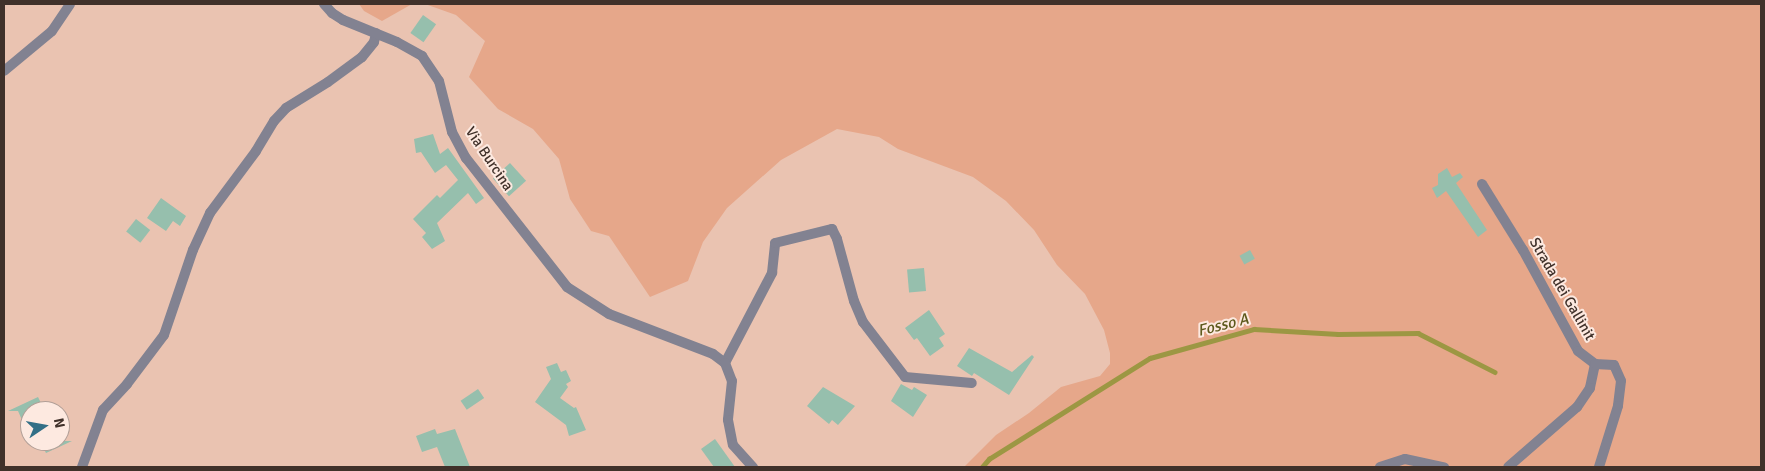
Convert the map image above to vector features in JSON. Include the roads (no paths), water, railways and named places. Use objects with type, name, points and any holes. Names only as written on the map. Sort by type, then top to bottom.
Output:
[{"type":"street","points":[[4,71],[52,31],[70,4]]},
{"type":"street","name":"Via Burcina","points":[[324,4],[332,13],[343,20],[411,49],[430,67],[439,81],[452,132],[466,158],[567,287],[609,314],[713,354],[725,363]]},
{"type":"street","points":[[82,467],[103,410],[127,384],[164,335],[193,250],[214,206],[256,151],[280,114],[297,100],[328,82],[362,57],[374,42],[376,33]]},
{"type":"street","name":"Strada dei Gallinit","points":[[1482,184],[1523,250],[1578,351],[1595,364]]},
{"type":"street","points":[[753,467],[733,445],[728,420],[732,381],[725,363],[772,274],[775,243],[832,229],[837,239],[854,301],[863,322],[905,377],[972,384]]},
{"type":"street","points":[[1508,467],[1577,407],[1590,388],[1595,364],[1614,365],[1621,381],[1618,406],[1599,467]]},
{"type":"street","points":[[1380,467],[1405,459],[1444,467]]},
{"type":"waterway","name":"Fosso A","points":[[982,467],[989,459],[1150,358],[1254,329],[1338,334],[1418,333],[1495,372]]}]
